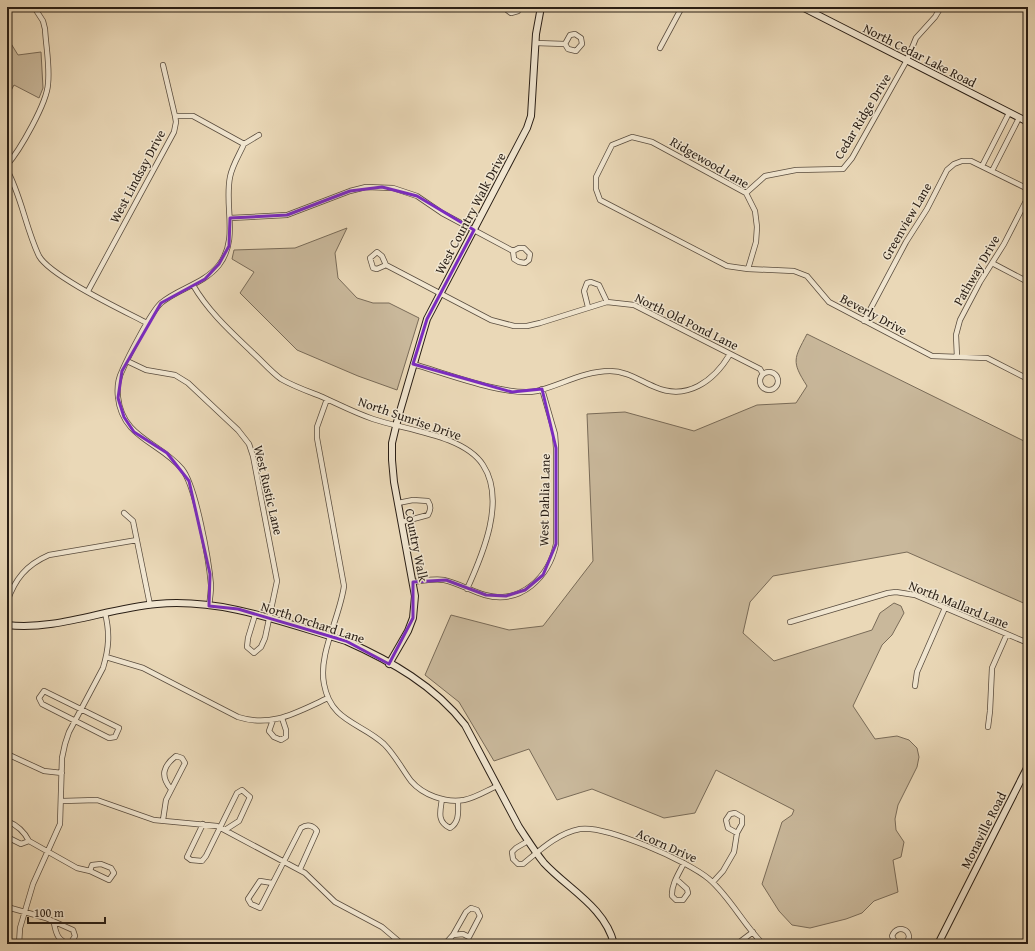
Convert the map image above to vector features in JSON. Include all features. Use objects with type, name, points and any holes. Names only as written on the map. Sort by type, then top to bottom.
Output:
[{"type":"street","points":[[7,165],[14,158],[46,95],[48,83],[45,29],[43,21],[34,7]]},
{"type":"street","points":[[506,7],[511,13],[518,12],[519,7]]},
{"type":"street","name":"West Country Walk Drive","points":[[396,425],[427,319],[527,128],[532,105],[539,7]]},
{"type":"street","points":[[660,48],[682,7]]},
{"type":"street","name":"North Cedar Lake Road","points":[[802,7],[1028,122]]},
{"type":"street","name":"Cedar Ridge Drive","points":[[746,193],[765,176],[796,170],[843,169],[852,158],[907,60],[916,38],[941,7]]},
{"type":"street","points":[[536,43],[564,44]]},
{"type":"street","name":"West Lindsay Drive","points":[[88,291],[170,140],[176,122],[163,65]]},
{"type":"street","points":[[984,167],[1009,113]]},
{"type":"street","points":[[175,116],[194,116],[244,144]]},
{"type":"street","points":[[992,171],[1019,118]]},
{"type":"street","points":[[209,606],[210,574],[193,489],[183,470],[175,460],[167,453],[142,438],[129,426],[120,409],[118,387],[122,370],[147,324],[161,303],[205,278],[213,271],[225,255],[229,246],[230,176],[244,144],[259,135]]},
{"type":"street","name":"Ridgewood Lane","points":[[612,145],[632,137],[652,142],[746,193],[755,211],[757,226],[756,242],[748,269]]},
{"type":"street","name":"Beverly Drive","points":[[612,145],[596,177],[596,189],[600,200],[727,266],[748,269],[794,271],[807,276],[829,302],[864,322],[932,356],[987,358],[1028,379]]},
{"type":"street","name":"Greenview Lane","points":[[864,322],[906,242],[927,209],[947,170],[954,164],[962,161],[971,161],[1028,189]]},
{"type":"street","points":[[7,170],[40,258],[52,270],[147,324]]},
{"type":"street","points":[[230,218],[287,215],[350,191],[366,187],[382,187],[405,191],[417,196],[442,213],[513,251]]},
{"type":"street","name":"Pathway Drive","points":[[957,357],[956,335],[960,320],[1028,197]]},
{"type":"street","points":[[992,263],[1028,282]]},
{"type":"street","name":"North Old Pond Lane","points":[[386,265],[491,320],[514,326],[540,323],[607,302],[634,305],[760,370],[763,374]]},
{"type":"street","points":[[588,308],[584,291],[587,284],[590,282],[595,282],[599,286],[607,302]]},
{"type":"street","name":"North Sunrise Drive","points":[[193,285],[210,311],[274,373],[288,383],[372,419],[446,440],[468,450],[483,465],[490,479],[493,491],[492,521],[479,564],[467,589]]},
{"type":"street","points":[[413,364],[512,392],[542,389],[593,373],[611,371],[630,375],[662,390],[680,391],[702,385],[713,378],[721,369],[730,354]]},
{"type":"street","name":"West Rustic Lane","points":[[127,361],[146,370],[166,372],[182,378],[238,430],[249,444],[253,456],[276,570],[276,590],[268,618],[265,638],[261,647],[254,653],[247,647],[248,638],[255,615]]},
{"type":"street","name":"West Dahlia Lane","points":[[413,582],[446,580],[467,589],[496,597],[519,593],[535,583],[543,575],[554,555],[556,544],[556,448],[555,434],[542,389]]},
{"type":"street","points":[[327,399],[318,422],[317,438],[344,586],[322,673],[328,698],[340,716],[348,723],[384,744],[413,783],[434,797],[458,801],[473,797],[497,786]]},
{"type":"street","name":"Country Walk","points":[[389,664],[408,631],[413,618],[415,596],[398,503],[392,460],[392,443],[396,425]]},
{"type":"street","points":[[398,503],[421,500],[428,501],[430,505],[431,511],[428,515],[402,522]]},
{"type":"street","points":[[124,513],[133,522],[150,605]]},
{"type":"street","points":[[7,602],[16,581],[29,566],[37,560],[49,555],[137,540]]},
{"type":"street","name":"North Mallard Lane","points":[[790,622],[888,593],[896,592],[915,595],[1028,643]]},
{"type":"street","name":"North Orchard Lane","points":[[7,625],[35,626],[150,605],[182,604],[238,609],[331,637],[363,649],[433,690],[454,711],[465,725],[497,786],[528,840],[545,863],[598,913],[610,932],[614,944]]},
{"type":"street","points":[[915,686],[917,672],[945,608]]},
{"type":"street","points":[[19,944],[25,912],[33,884],[60,824],[65,744],[81,708],[103,668],[106,657],[110,641],[105,613]]},
{"type":"street","points":[[988,727],[992,668],[1007,634]]},
{"type":"street","points":[[106,657],[143,668],[238,717],[260,722],[282,718],[328,698]]},
{"type":"street","points":[[47,691],[119,728],[118,734],[113,738],[110,738],[75,721],[42,704],[39,700],[42,692],[47,691]]},
{"type":"street","points":[[273,720],[269,731],[274,737],[281,740],[286,737],[282,718]]},
{"type":"street","points":[[7,754],[44,771],[62,773]]},
{"type":"street","points":[[164,820],[164,807],[171,789],[185,763],[182,758],[176,756],[171,760],[164,771],[165,781],[171,789]]},
{"type":"street","name":"Monaville Road","points":[[938,944],[1026,777],[1028,766]]},
{"type":"street","points":[[203,824],[187,857],[191,860],[202,861],[222,829],[237,793],[242,790],[250,797],[239,821],[222,829]]},
{"type":"street","points":[[442,799],[440,818],[443,825],[450,828],[454,825],[458,818],[458,801]]},
{"type":"street","points":[[62,801],[97,800],[154,820],[203,824],[222,829],[300,869],[335,902],[382,927],[402,944]]},
{"type":"street","points":[[712,882],[730,861],[734,852],[737,833],[742,824],[742,817],[735,813],[730,814],[726,820],[728,828],[737,833]]},
{"type":"street","points":[[7,821],[17,826],[25,834],[29,841],[77,868],[90,871],[109,880],[114,873],[112,868],[101,864],[92,865],[90,871]]},
{"type":"street","points":[[272,883],[260,881],[248,899],[251,904],[260,908],[301,828],[307,825],[317,831],[300,869]]},
{"type":"street","name":"Acorn Drive","points":[[528,840],[512,852],[513,859],[518,864],[523,864],[562,835],[580,829],[589,828],[607,832],[684,863],[712,882],[763,944]]},
{"type":"street","points":[[7,837],[21,844],[29,841]]},
{"type":"street","points":[[676,879],[687,888],[688,893],[683,900],[676,900],[672,896],[671,891],[676,879],[684,863]]},
{"type":"street","points":[[7,907],[25,912],[73,930],[75,936],[70,944],[62,942],[56,933],[54,923]]},
{"type":"street","points":[[445,944],[453,935],[466,912],[471,908],[478,910],[480,916],[469,937],[463,934],[453,935]]},
{"type":"street","points":[[893,943],[892,936],[895,931],[903,928],[909,934],[909,940],[905,944]]},
{"type":"street","points":[[737,944],[753,932]]},
{"type":"highlighted area","points":[[382,187],[417,196],[474,230],[427,319],[413,364],[512,392],[542,389],[556,448],[556,544],[543,575],[525,590],[506,596],[486,595],[446,580],[413,582],[413,618],[389,664],[346,641],[238,609],[209,606],[210,574],[189,481],[167,453],[134,432],[124,417],[118,398],[122,371],[161,303],[205,279],[219,264],[229,246],[230,218],[287,215],[350,191]]},
{"type":"shaded area","points":[[7,37],[18,55],[41,52],[43,88],[39,98],[14,85],[7,98]]},
{"type":"shaded area","points":[[347,228],[335,253],[338,278],[357,298],[373,303],[389,303],[419,318],[397,390],[358,376],[297,350],[240,293],[254,272],[232,259],[234,250],[295,248]]},
{"type":"shaded area","points":[[807,334],[1028,443],[1028,605],[907,552],[773,576],[750,602],[743,633],[774,661],[872,630],[880,613],[894,603],[901,606],[904,613],[892,635],[882,645],[853,706],[875,739],[897,736],[909,740],[917,748],[919,757],[917,767],[898,805],[895,819],[896,830],[904,842],[901,857],[893,860],[898,892],[874,901],[862,913],[846,919],[810,928],[792,925],[779,911],[762,884],[782,822],[792,815],[794,810],[716,770],[695,813],[664,818],[592,789],[557,800],[529,749],[494,761],[459,702],[425,675],[451,615],[509,630],[543,626],[593,561],[587,414],[625,412],[694,431],[757,405],[796,403],[807,386],[798,371],[796,360],[799,349]]}]
